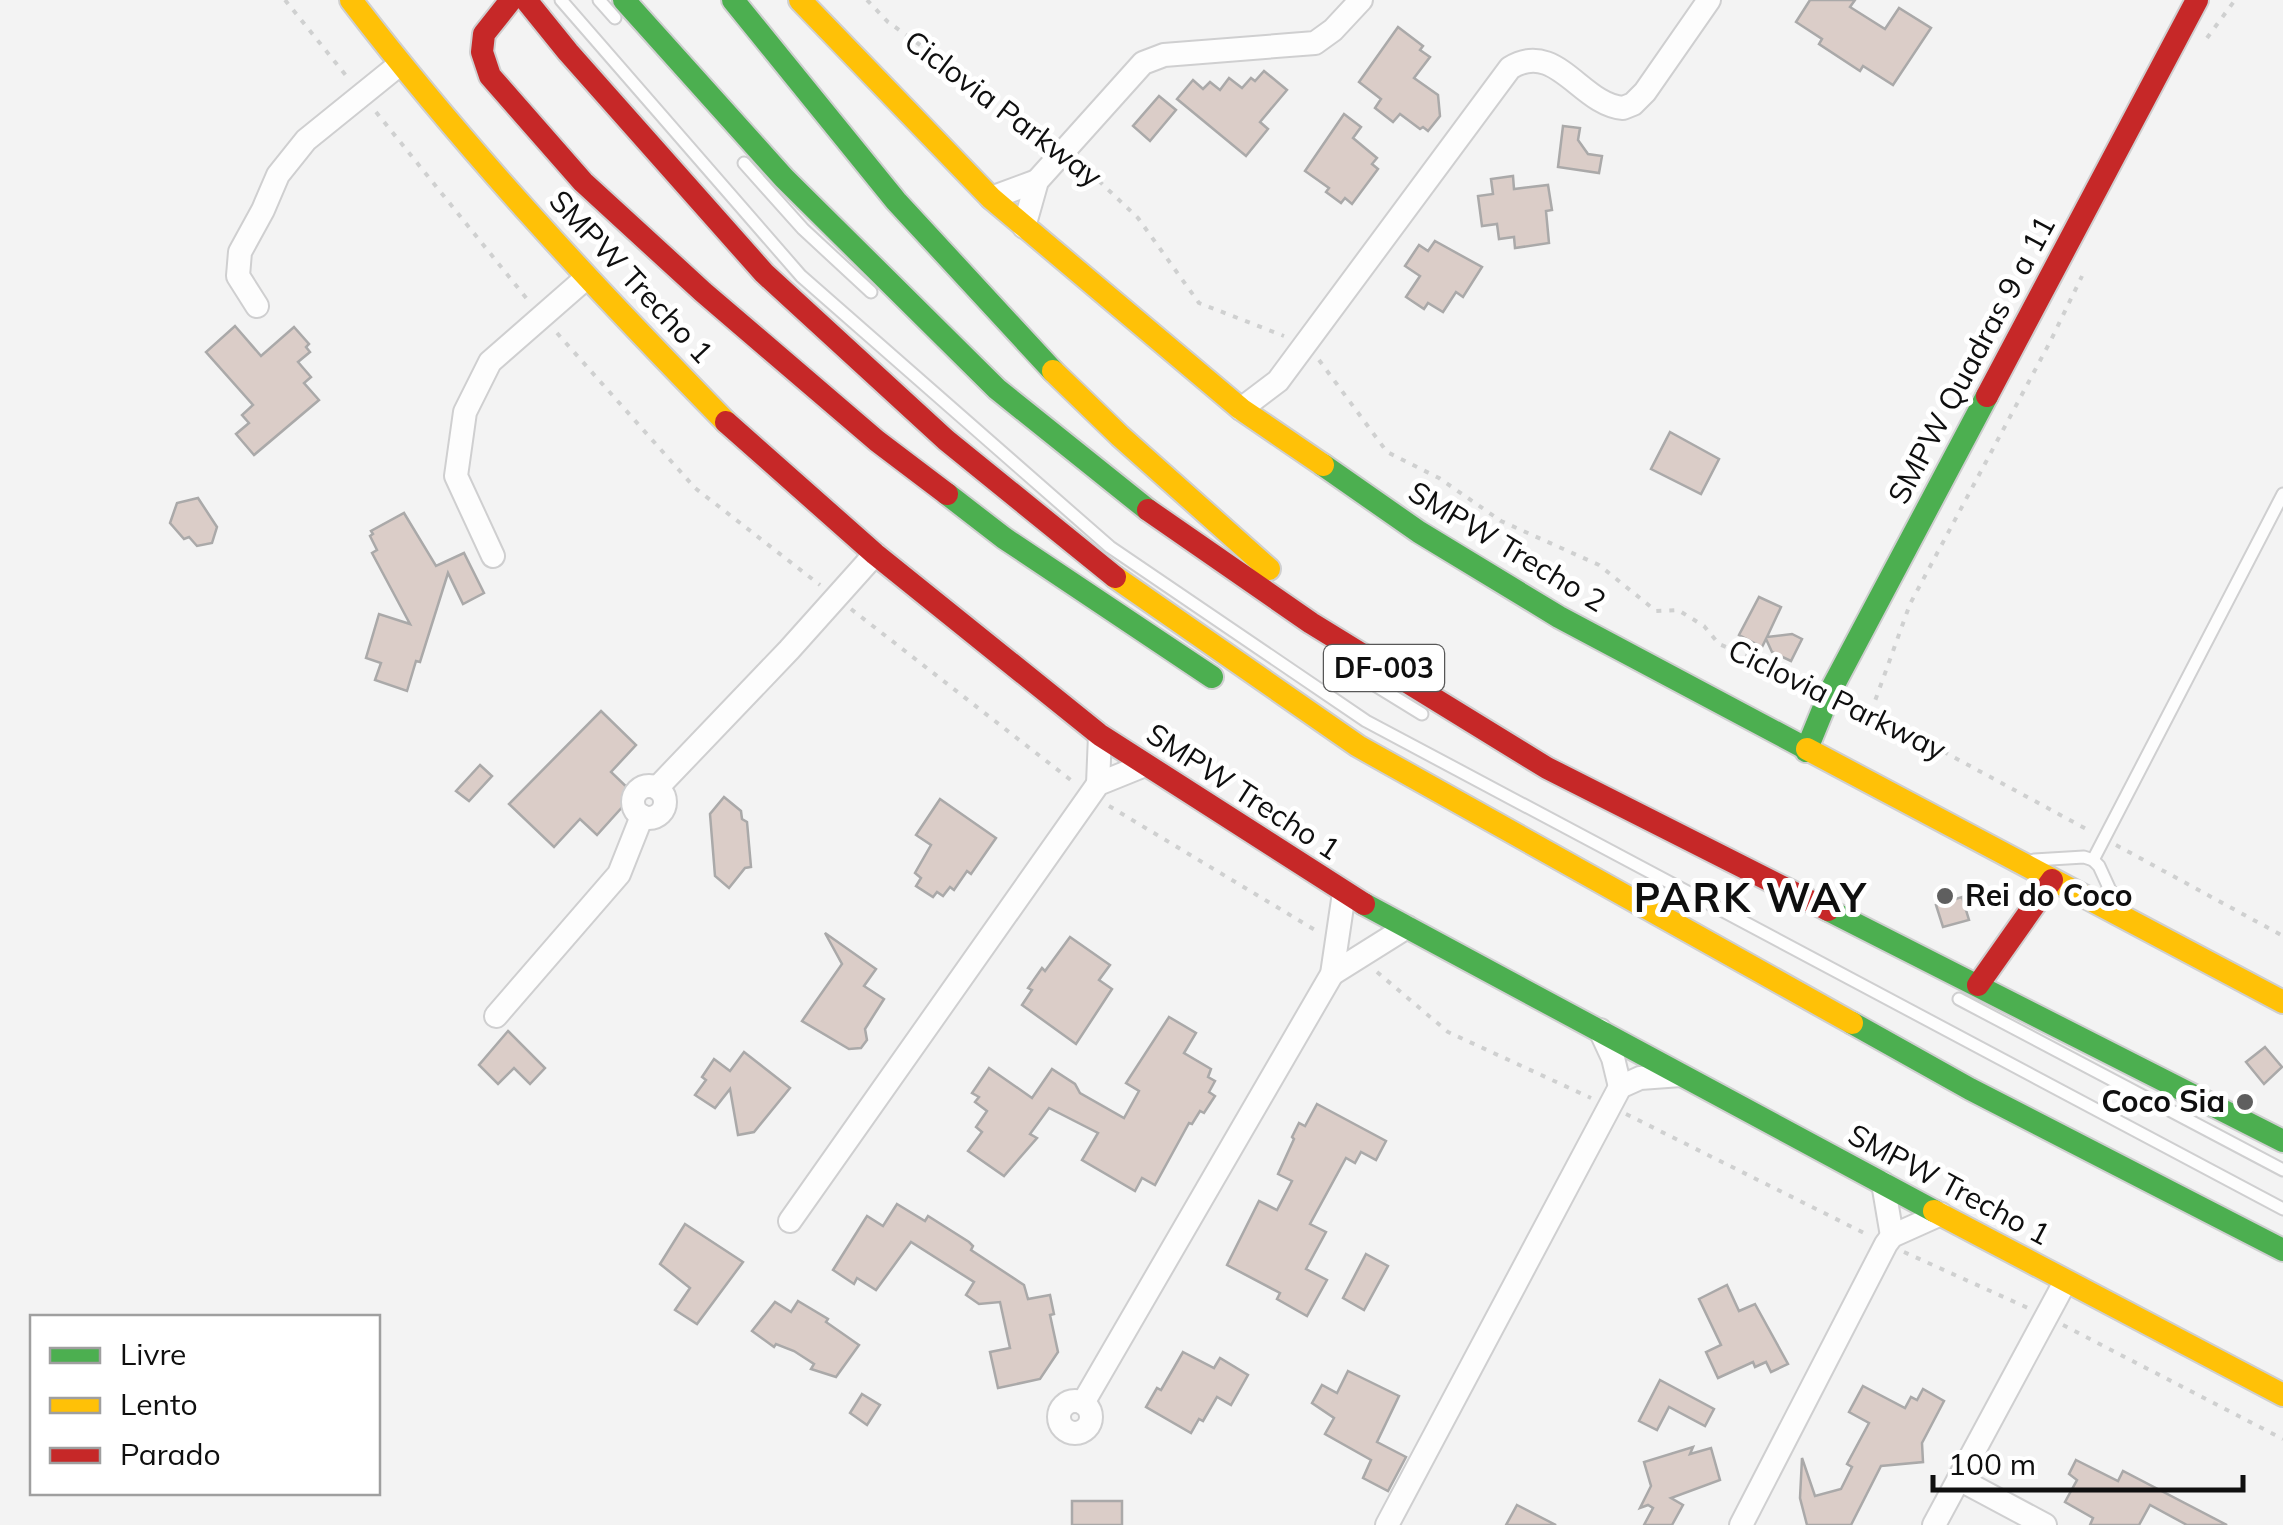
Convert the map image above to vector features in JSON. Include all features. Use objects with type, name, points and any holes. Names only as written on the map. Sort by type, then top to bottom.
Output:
[{"type":"main road","name":"SMPW Trecho 1","points":[[351,0],[400,64],[586,278],[738,434],[875,554],[1100,736],[1344,893],[2065,1282],[2283,1395]]},
{"type":"main road","points":[[511,0],[486,26],[480,44],[490,76],[583,182],[702,292],[877,441],[1004,538],[1226,686]]},
{"type":"main road","name":"DF-003","points":[[526,0],[764,273],[946,440],[1119,580],[1358,746],[1970,1088],[2283,1250]]},
{"type":"main road","name":"DF-003","points":[[624,0],[784,178],[996,389],[1161,521],[1312,623],[1547,768],[2283,1142]]},
{"type":"main road","points":[[733,0],[863,164],[952,266],[1138,453],[1288,586],[1312,623]]},
{"type":"main road","name":"SMPW Trecho 2","points":[[800,0],[991,198],[1241,409],[1419,532],[1559,617],[2283,1002]]},
{"type":"main road","name":"SMPW Quadras 9 a 11","points":[[1806,751],[1831,690],[2196,0]]},
{"type":"main road","points":[[1260,704],[1294,722],[1358,746]]},
{"type":"main road","points":[[1978,985],[2052,880]]},
{"type":"street","points":[[1024,226],[1037,181],[1143,63],[1153,58],[1315,43],[1362,0]]},
{"type":"street","points":[[1241,409],[1278,381],[1510,68],[1521,62],[1546,62],[1602,100],[1623,108],[1634,104],[1645,92],[1710,0]]},
{"type":"street","points":[[257,306],[238,276],[240,252],[278,175],[306,140],[400,64]]},
{"type":"street","points":[[991,198],[1037,181]]},
{"type":"street","points":[[493,556],[456,476],[465,412],[490,362],[586,278]]},
{"type":"street","points":[[1272,430],[1278,381]]},
{"type":"street","points":[[496,1016],[619,874],[642,816],[654,818],[664,810],[665,798],[657,788],[790,650],[875,554]]},
{"type":"street","points":[[790,1221],[1098,784],[1100,736]]},
{"type":"street","points":[[1098,784],[1145,765]]},
{"type":"street","points":[[1083,1403],[1332,974],[1344,893]]},
{"type":"street","points":[[1332,974],[1407,927]]},
{"type":"street","points":[[1600,1030],[1620,1087]]},
{"type":"street","points":[[1388,1525],[1620,1087],[1640,1078],[1684,1076]]},
{"type":"street","points":[[1741,1525],[1892,1236],[1883,1183]]},
{"type":"street","points":[[1892,1236],[1940,1214]]},
{"type":"street","points":[[1934,1525],[2065,1282]]},
{"type":"street","points":[[1958,1479],[2045,1525]]},
{"type":"lane","points":[[561,0],[801,276],[1110,547],[1366,721],[2283,1209]]},
{"type":"lane","points":[[599,0],[624,29]]},
{"type":"lane","points":[[739,158],[802,229],[876,296]]},
{"type":"lane","points":[[964,376],[1224,579]]},
{"type":"lane","points":[[2093,860],[2283,494]]},
{"type":"lane","points":[[1343,664],[1440,724]]},
{"type":"lane","points":[[1509,761],[1596,808]]},
{"type":"lane","points":[[2007,857],[2093,860],[2100,866],[2110,890],[2153,934]]},
{"type":"lane","points":[[1940,989],[2283,1170]]},
{"type":"path","name":"Ciclovia Parkway","points":[[867,0],[888,22],[1065,148],[1138,218],[1199,304],[1306,344],[1387,452],[1439,478],[1502,521],[1599,565],[1656,611],[1678,610],[1704,626],[1719,644],[1831,690],[2283,936]]},
{"type":"path","points":[[2201,46],[2234,0]]},
{"type":"path","points":[[1871,712],[1910,604],[2084,271]]},
{"type":"building","points":[[1810,0],[1855,0],[1850,7],[1885,29],[1899,8],[1931,28],[1893,85],[1863,66],[1860,71],[1819,44],[1822,39],[1796,22]]},
{"type":"building","points":[[1398,27],[1423,46],[1420,50],[1430,57],[1414,78],[1438,95],[1440,116],[1428,131],[1400,114],[1393,122],[1375,108],[1381,99],[1359,82]]},
{"type":"building","points":[[1264,71],[1287,90],[1260,122],[1268,129],[1246,156],[1177,99],[1193,80],[1203,89],[1210,82],[1220,90],[1229,78],[1242,88]]},
{"type":"building","points":[[1159,96],[1176,110],[1150,141],[1133,126]]},
{"type":"building","points":[[1344,114],[1361,127],[1353,138],[1377,158],[1372,164],[1378,169],[1352,204],[1345,198],[1341,203],[1326,192],[1329,188],[1305,171]]},
{"type":"building","points":[[1563,126],[1580,128],[1578,140],[1588,154],[1602,156],[1599,173],[1558,167]]},
{"type":"building","points":[[1513,176],[1514,189],[1548,185],[1552,210],[1546,211],[1549,243],[1515,248],[1514,237],[1499,239],[1497,224],[1482,226],[1478,196],[1493,194],[1491,179]]},
{"type":"building","points":[[1435,241],[1482,267],[1463,297],[1456,292],[1443,312],[1428,303],[1424,309],[1406,297],[1420,276],[1405,266],[1419,245],[1428,251]]},
{"type":"building","points":[[235,326],[261,356],[294,327],[309,344],[306,347],[310,352],[298,362],[311,377],[304,383],[319,400],[254,455],[236,434],[249,423],[242,415],[253,405],[206,352]]},
{"type":"building","points":[[1670,432],[1719,459],[1701,494],[1651,469]]},
{"type":"building","points":[[198,498],[217,527],[212,543],[197,546],[189,537],[184,539],[170,523],[177,503]]},
{"type":"building","points":[[404,513],[436,566],[464,553],[484,593],[463,604],[448,573],[407,691],[375,680],[381,663],[366,658],[379,614],[410,624],[372,553],[377,550],[370,536],[371,531]]},
{"type":"building","points":[[1759,597],[1781,607],[1767,637],[1792,634],[1802,639],[1791,661],[1772,652],[1766,639],[1762,647],[1739,635]]},
{"type":"building","points":[[601,711],[636,745],[611,772],[634,794],[597,835],[580,819],[554,847],[509,804]]},
{"type":"building","points":[[480,765],[492,776],[469,801],[456,791]]},
{"type":"building","points":[[724,797],[741,811],[747,822],[751,867],[745,868],[729,888],[715,876],[710,814]]},
{"type":"building","points":[[940,799],[996,838],[971,874],[967,871],[954,890],[950,887],[943,896],[937,892],[933,897],[916,886],[921,878],[915,873],[931,845],[916,835]]},
{"type":"building","points":[[1962,897],[1969,920],[1943,927],[1936,905]]},
{"type":"building","points":[[825,933],[876,969],[864,986],[884,999],[865,1029],[867,1040],[861,1048],[849,1049],[802,1021],[842,964]]},
{"type":"building","points":[[1070,937],[1110,965],[1099,980],[1112,989],[1076,1044],[1022,1005],[1042,968],[1045,971]]},
{"type":"building","points":[[1169,1017],[1196,1033],[1184,1053],[1211,1069],[1208,1077],[1215,1081],[1209,1092],[1215,1096],[1204,1113],[1200,1111],[1189,1123],[1155,1185],[1142,1178],[1135,1191],[1082,1160],[1098,1133],[1049,1108],[1030,1134],[1037,1138],[1004,1176],[968,1151],[982,1132],[976,1127],[987,1111],[975,1102],[979,1097],[972,1093],[989,1068],[1032,1098],[1052,1069],[1075,1084],[1080,1093],[1124,1118],[1139,1091],[1126,1083]]},
{"type":"building","points":[[508,1031],[545,1068],[530,1084],[514,1068],[498,1084],[479,1065]]},
{"type":"building","points":[[2265,1047],[2282,1067],[2264,1084],[2246,1062]]},
{"type":"building","points":[[744,1052],[790,1088],[754,1132],[738,1135],[730,1089],[715,1108],[695,1095],[714,1059],[730,1071]]},
{"type":"building","points":[[1317,1104],[1386,1141],[1376,1160],[1361,1152],[1355,1163],[1346,1158],[1310,1224],[1326,1232],[1306,1269],[1327,1280],[1307,1316],[1277,1299],[1280,1293],[1227,1265],[1259,1201],[1277,1210],[1292,1181],[1278,1174],[1299,1123],[1305,1126]]},
{"type":"building","points":[[897,1204],[925,1221],[928,1216],[969,1242],[971,1250],[1024,1285],[1028,1299],[1050,1295],[1058,1352],[1040,1379],[998,1388],[990,1352],[1010,1348],[1000,1302],[979,1304],[966,1295],[974,1282],[911,1242],[876,1290],[857,1278],[854,1284],[833,1270],[867,1216],[883,1226]]},
{"type":"building","points":[[685,1224],[743,1262],[697,1324],[675,1310],[690,1288],[660,1264]]},
{"type":"building","points":[[1366,1254],[1388,1266],[1364,1310],[1343,1298]]},
{"type":"building","points":[[1727,1285],[1739,1311],[1755,1304],[1788,1364],[1771,1372],[1766,1362],[1755,1367],[1753,1362],[1718,1378],[1706,1352],[1721,1345],[1699,1299]]},
{"type":"building","points":[[798,1301],[859,1345],[836,1377],[811,1369],[814,1364],[794,1351],[776,1344],[774,1347],[752,1331],[775,1302],[791,1312]]},
{"type":"building","points":[[1183,1352],[1214,1368],[1220,1358],[1248,1375],[1231,1405],[1217,1397],[1191,1433],[1146,1407]]},
{"type":"building","points":[[1348,1371],[1399,1396],[1377,1442],[1406,1457],[1388,1491],[1363,1478],[1371,1460],[1325,1434],[1334,1418],[1312,1403],[1322,1385],[1337,1393]]},
{"type":"building","points":[[1660,1380],[1714,1409],[1705,1426],[1669,1407],[1657,1430],[1639,1421]]},
{"type":"building","points":[[1863,1386],[1905,1408],[1911,1397],[1917,1400],[1923,1389],[1944,1401],[1922,1443],[1923,1462],[1881,1466],[1851,1525],[1807,1525],[1800,1498],[1802,1458],[1815,1496],[1841,1489],[1852,1467],[1847,1464],[1869,1423],[1849,1412]]},
{"type":"building","points":[[862,1394],[880,1405],[867,1425],[850,1413]]},
{"type":"building","points":[[1693,1447],[1690,1454],[1711,1448],[1720,1480],[1671,1498],[1683,1505],[1672,1525],[1644,1525],[1653,1508],[1640,1508],[1651,1486],[1644,1462]]},
{"type":"building","points":[[2076,1460],[2118,1481],[2123,1471],[2227,1525],[2187,1525],[2150,1505],[2139,1525],[2090,1525],[2093,1518],[2065,1502],[2077,1480],[2069,1474]]},
{"type":"building","points":[[1072,1501],[1122,1501],[1122,1525],[1072,1525]]},
{"type":"building","points":[[1517,1505],[1556,1525],[1506,1525]]},
{"type":"traffic: fast","points":[[624,0],[784,178],[997,389],[1148,510]]},
{"type":"traffic: fast","points":[[733,0],[896,201],[1053,371]]},
{"type":"traffic: fast","points":[[1806,751],[1831,690],[1987,396]]},
{"type":"traffic: fast","points":[[1323,465],[1419,532],[1559,617],[1807,749]]},
{"type":"traffic: fast","points":[[947,494],[1004,538],[1212,677]]},
{"type":"traffic: fast","points":[[1364,904],[1934,1211]]},
{"type":"traffic: fast","points":[[1828,910],[2283,1141]]},
{"type":"traffic: fast","points":[[1852,1023],[1970,1089],[2283,1250]]},
{"type":"traffic: slow","points":[[351,0],[532,217],[726,422]]},
{"type":"traffic: slow","points":[[800,0],[991,198],[1241,409],[1323,465]]},
{"type":"traffic: slow","points":[[1053,371],[1269,569]]},
{"type":"traffic: slow","points":[[1115,577],[1358,746],[1852,1023]]},
{"type":"traffic: slow","points":[[1807,749],[2283,1002]]},
{"type":"traffic: slow","points":[[1934,1211],[2283,1395]]},
{"type":"traffic: jam","points":[[511,0],[484,34],[482,52],[490,76],[583,182],[703,292],[877,441],[947,494]]},
{"type":"traffic: jam","points":[[526,0],[764,273],[946,440],[1115,577]]},
{"type":"traffic: jam","points":[[1987,396],[2197,0]]},
{"type":"traffic: jam","points":[[726,422],[875,554],[1100,735],[1364,904]]},
{"type":"traffic: jam","points":[[1148,510],[1311,623],[1547,768],[1828,910]]},
{"type":"traffic: jam","points":[[1978,985],[2052,880]]},
{"type":"place","name":"Rei do Coco","points":[[1945,896]]},
{"type":"place","name":"Coco Sia","points":[[2245,1102]]},
{"type":"district","name":"PARK WAY","points":[[1751,898]]}]
